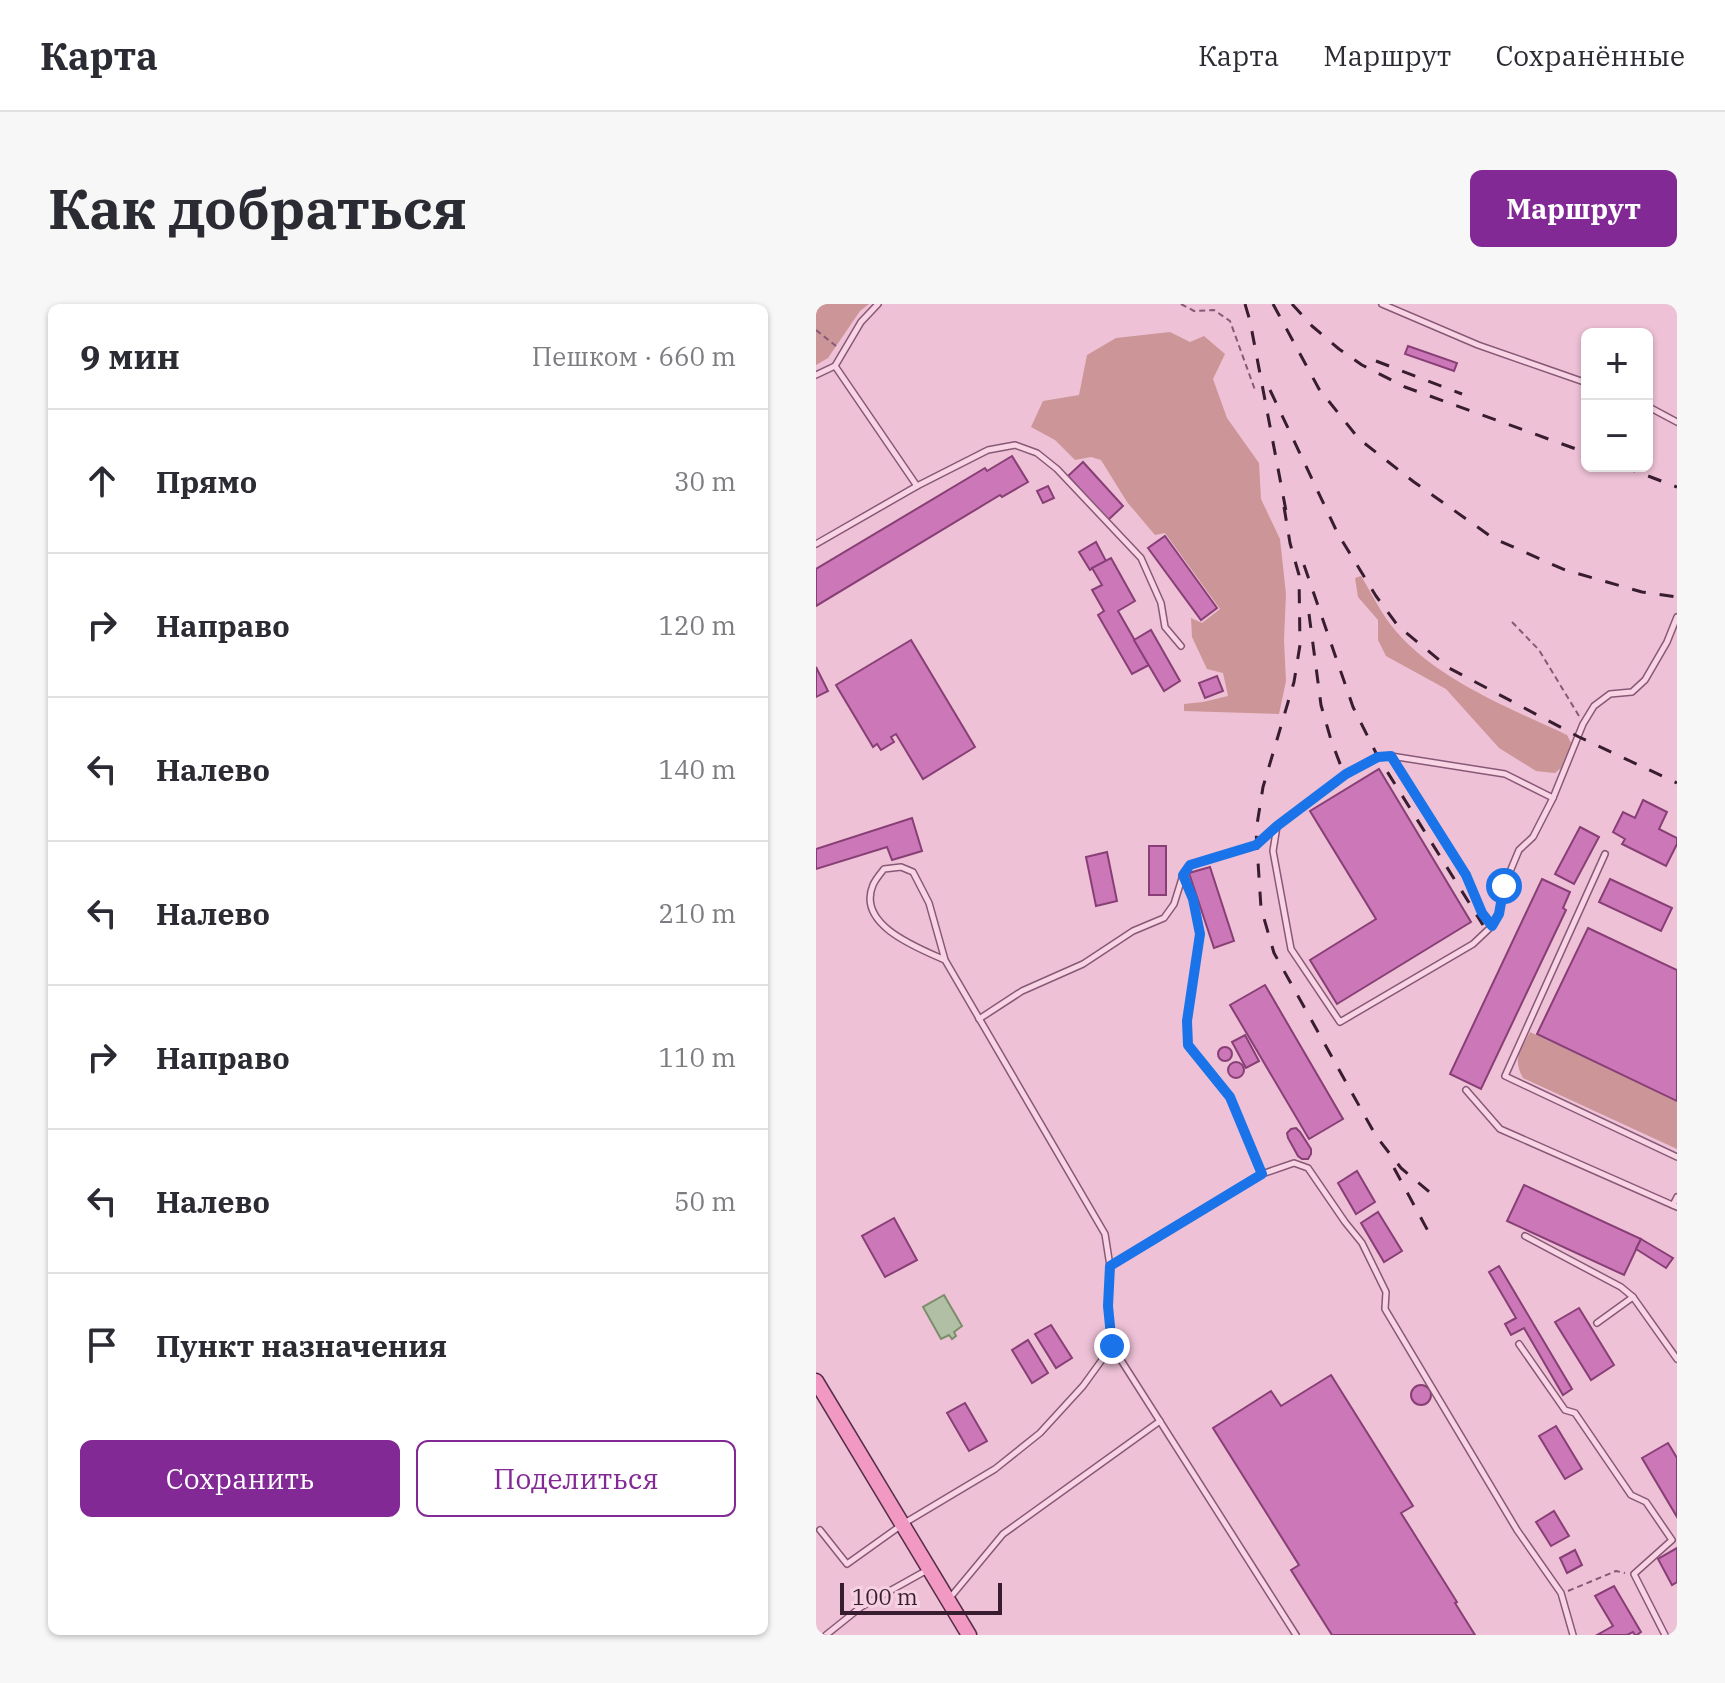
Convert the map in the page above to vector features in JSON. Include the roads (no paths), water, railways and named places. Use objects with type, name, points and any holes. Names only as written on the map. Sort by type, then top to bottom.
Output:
[{"type":"main road","points":[[816,1381],[969,1635]]},
{"type":"lane","points":[[816,375],[835,366],[861,322],[878,304]]},
{"type":"lane","points":[[1382,304],[1478,345],[1581,381]]},
{"type":"lane","points":[[835,366],[917,486]]},
{"type":"lane","points":[[1653,409],[1677,422]]},
{"type":"lane","points":[[816,544],[917,486],[988,450],[1015,445],[1037,453],[1057,469],[1141,558],[1161,603],[1165,627],[1181,646]]},
{"type":"lane","points":[[1277,826],[1273,851],[1291,949],[1340,1022],[1473,944],[1492,926],[1499,914],[1504,886],[1519,850],[1533,837],[1553,798],[1583,724],[1594,706],[1610,694],[1632,692],[1645,680],[1667,642],[1677,617]]},
{"type":"lane","points":[[979,1019],[1022,991],[1083,964],[1133,931],[1164,918],[1174,904],[1183,875],[1190,865],[1256,845],[1346,774],[1378,757],[1391,756],[1505,774],[1553,798]]},
{"type":"lane","points":[[1391,756],[1466,875],[1482,913],[1492,926]]},
{"type":"lane","points":[[1605,854],[1505,1076],[1677,1157]]},
{"type":"lane","points":[[945,960],[914,946],[875,917],[871,904],[872,887],[884,869],[901,867],[913,872],[929,903],[945,960],[1105,1234],[1110,1266],[1108,1306],[1112,1346],[1296,1635]]},
{"type":"lane","points":[[1183,875],[1193,899],[1200,934],[1187,1021],[1188,1045],[1230,1097],[1262,1174]]},
{"type":"lane","points":[[1466,1090],[1500,1129],[1675,1206],[1677,1197]]},
{"type":"lane","points":[[1110,1266],[1262,1174],[1294,1163],[1308,1168],[1362,1243],[1386,1292],[1385,1309],[1517,1530],[1561,1593],[1573,1635]]},
{"type":"lane","points":[[1525,1236],[1621,1287],[1633,1297],[1677,1359]]},
{"type":"lane","points":[[1597,1323],[1633,1297]]},
{"type":"lane","points":[[1519,1344],[1565,1410],[1575,1413],[1631,1495],[1646,1502],[1672,1540],[1634,1574],[1665,1635]]},
{"type":"lane","points":[[820,1530],[847,1564],[903,1524],[995,1469],[1040,1433],[1083,1386],[1112,1346]]},
{"type":"lane","points":[[948,1600],[1003,1534],[1160,1421]]},
{"type":"lane","points":[[826,1635],[861,1607],[930,1569]]},
{"type":"railway","points":[[1245,304],[1287,516]]},
{"type":"railway","points":[[1273,304],[1319,389],[1359,439],[1414,482],[1493,538],[1565,570],[1642,592],[1677,597]]},
{"type":"railway","points":[[1292,304],[1339,349],[1405,387],[1581,451]]},
{"type":"railway","points":[[1376,361],[1462,394]]},
{"type":"railway","points":[[1270,390],[1338,534],[1398,626],[1449,668],[1579,737],[1677,783]]},
{"type":"railway","points":[[1638,472],[1677,487]]},
{"type":"railway","points":[[1284,507],[1299,575],[1300,645],[1294,682],[1263,787],[1256,831],[1261,908],[1274,953],[1376,1136],[1401,1168],[1439,1200]]},
{"type":"railway","points":[[1304,565],[1353,707],[1378,757],[1483,925]]},
{"type":"railway","points":[[1309,614],[1321,705],[1342,769]]},
{"type":"railway","points":[[1394,1168],[1428,1231]]}]
